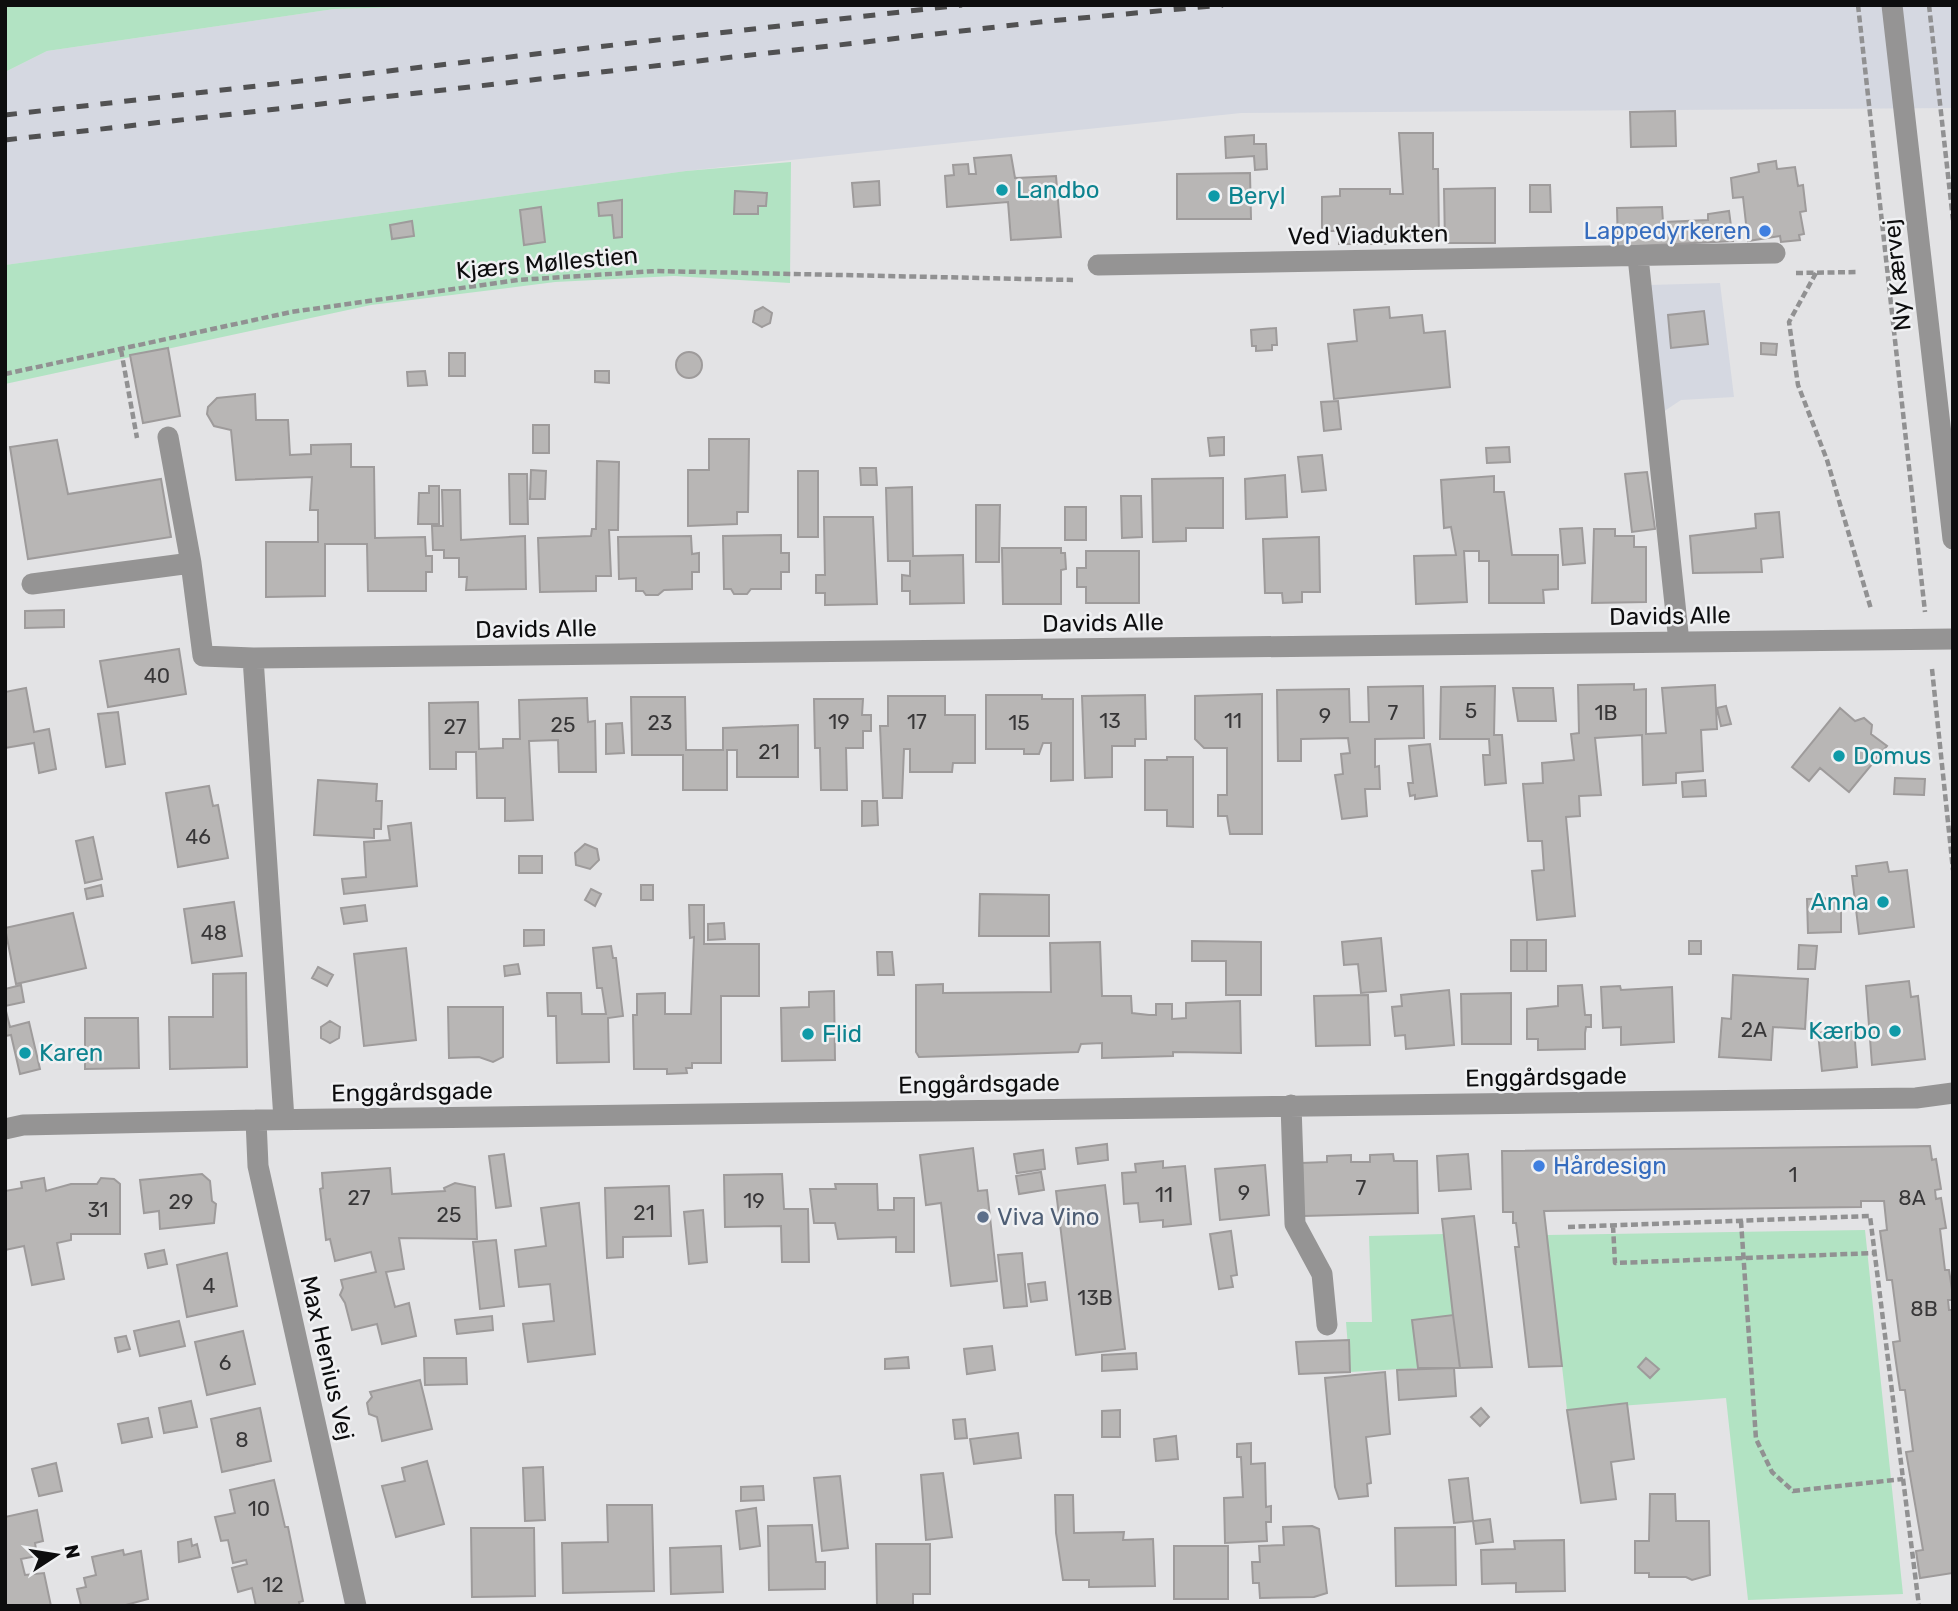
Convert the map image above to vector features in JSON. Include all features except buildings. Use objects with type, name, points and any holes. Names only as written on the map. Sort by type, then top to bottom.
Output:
[{"type":"street","name":"Ny Kærvej","points":[[1892,5],[1953,539]]},
{"type":"street","name":"Ved Viadukten","points":[[1092,273],[1775,253]]},
{"type":"street","points":[[1638,257],[1679,642]]},
{"type":"street","name":"Davids Alle","points":[[169,446],[191,563],[203,656],[253,658],[1953,639]]},
{"type":"street","points":[[32,584],[191,563]]},
{"type":"street","points":[[253,658],[284,1119]]},
{"type":"street","name":"Enggårdsgade","points":[[5,1129],[23,1125],[284,1119],[1916,1098],[1953,1093]]},
{"type":"street","points":[[1291,1105],[1295,1224],[1322,1274],[1327,1325]]},
{"type":"street","name":"Max Henius Vej","points":[[256,1120],[258,1166],[356,1606]]},
{"type":"path","points":[[1858,5],[1953,870]]},
{"type":"path","points":[[1929,5],[1953,220]]},
{"type":"path","name":"Kjærs Møllestien","points":[[5,374],[291,312],[518,280],[656,271],[1092,273]]},
{"type":"path","points":[[1816,272],[1789,322],[1798,385],[1827,460],[1878,640]]},
{"type":"path","points":[[121,350],[138,441],[156,456],[169,446]]},
{"type":"path","points":[[1568,1227],[1870,1216],[1919,1606]]},
{"type":"path","points":[[1741,1221],[1741,1257],[1756,1439],[1772,1472],[1793,1492],[1903,1479]]},
{"type":"path","points":[[1613,1226],[1615,1263],[1875,1253]]},
{"type":"shaded area","points":[[472,5],[1953,5],[1953,108],[1241,113],[686,171],[5,265],[5,72],[47,51],[334,9]]},
{"type":"shaded area","points":[[1720,283],[1734,397],[1681,400],[1663,412],[1649,285]]},
{"type":"green space","points":[[5,5],[472,5],[334,9],[47,51],[5,72]]},
{"type":"green space","points":[[791,162],[790,283],[674,276],[555,282],[371,305],[5,384],[5,265],[686,171]]},
{"type":"green space","points":[[1865,1230],[1903,1594],[1748,1600],[1726,1398],[1567,1410],[1547,1235]]},
{"type":"green space","points":[[1444,1234],[1453,1315],[1413,1320],[1418,1368],[1350,1372],[1346,1322],[1372,1322],[1369,1236]]},
{"type":"railway","points":[[5,115],[962,5]]},
{"type":"railway","points":[[5,140],[1049,21],[1223,5]]},
{"type":"place","name":"Landbo","points":[[1002,190]]},
{"type":"place","name":"Beryl","points":[[1214,196]]},
{"type":"place","name":"Lappedyrkeren","points":[[1765,231]]},
{"type":"place","name":"Domus","points":[[1839,756]]},
{"type":"place","name":"Anna","points":[[1883,902]]},
{"type":"place","name":"Kærbo","points":[[1895,1031]]},
{"type":"place","name":"Flid","points":[[808,1034]]},
{"type":"place","name":"Karen","points":[[25,1053]]},
{"type":"place","name":"Hårdesign","points":[[1539,1166]]},
{"type":"place","name":"Viva Vino","points":[[983,1217]]}]
